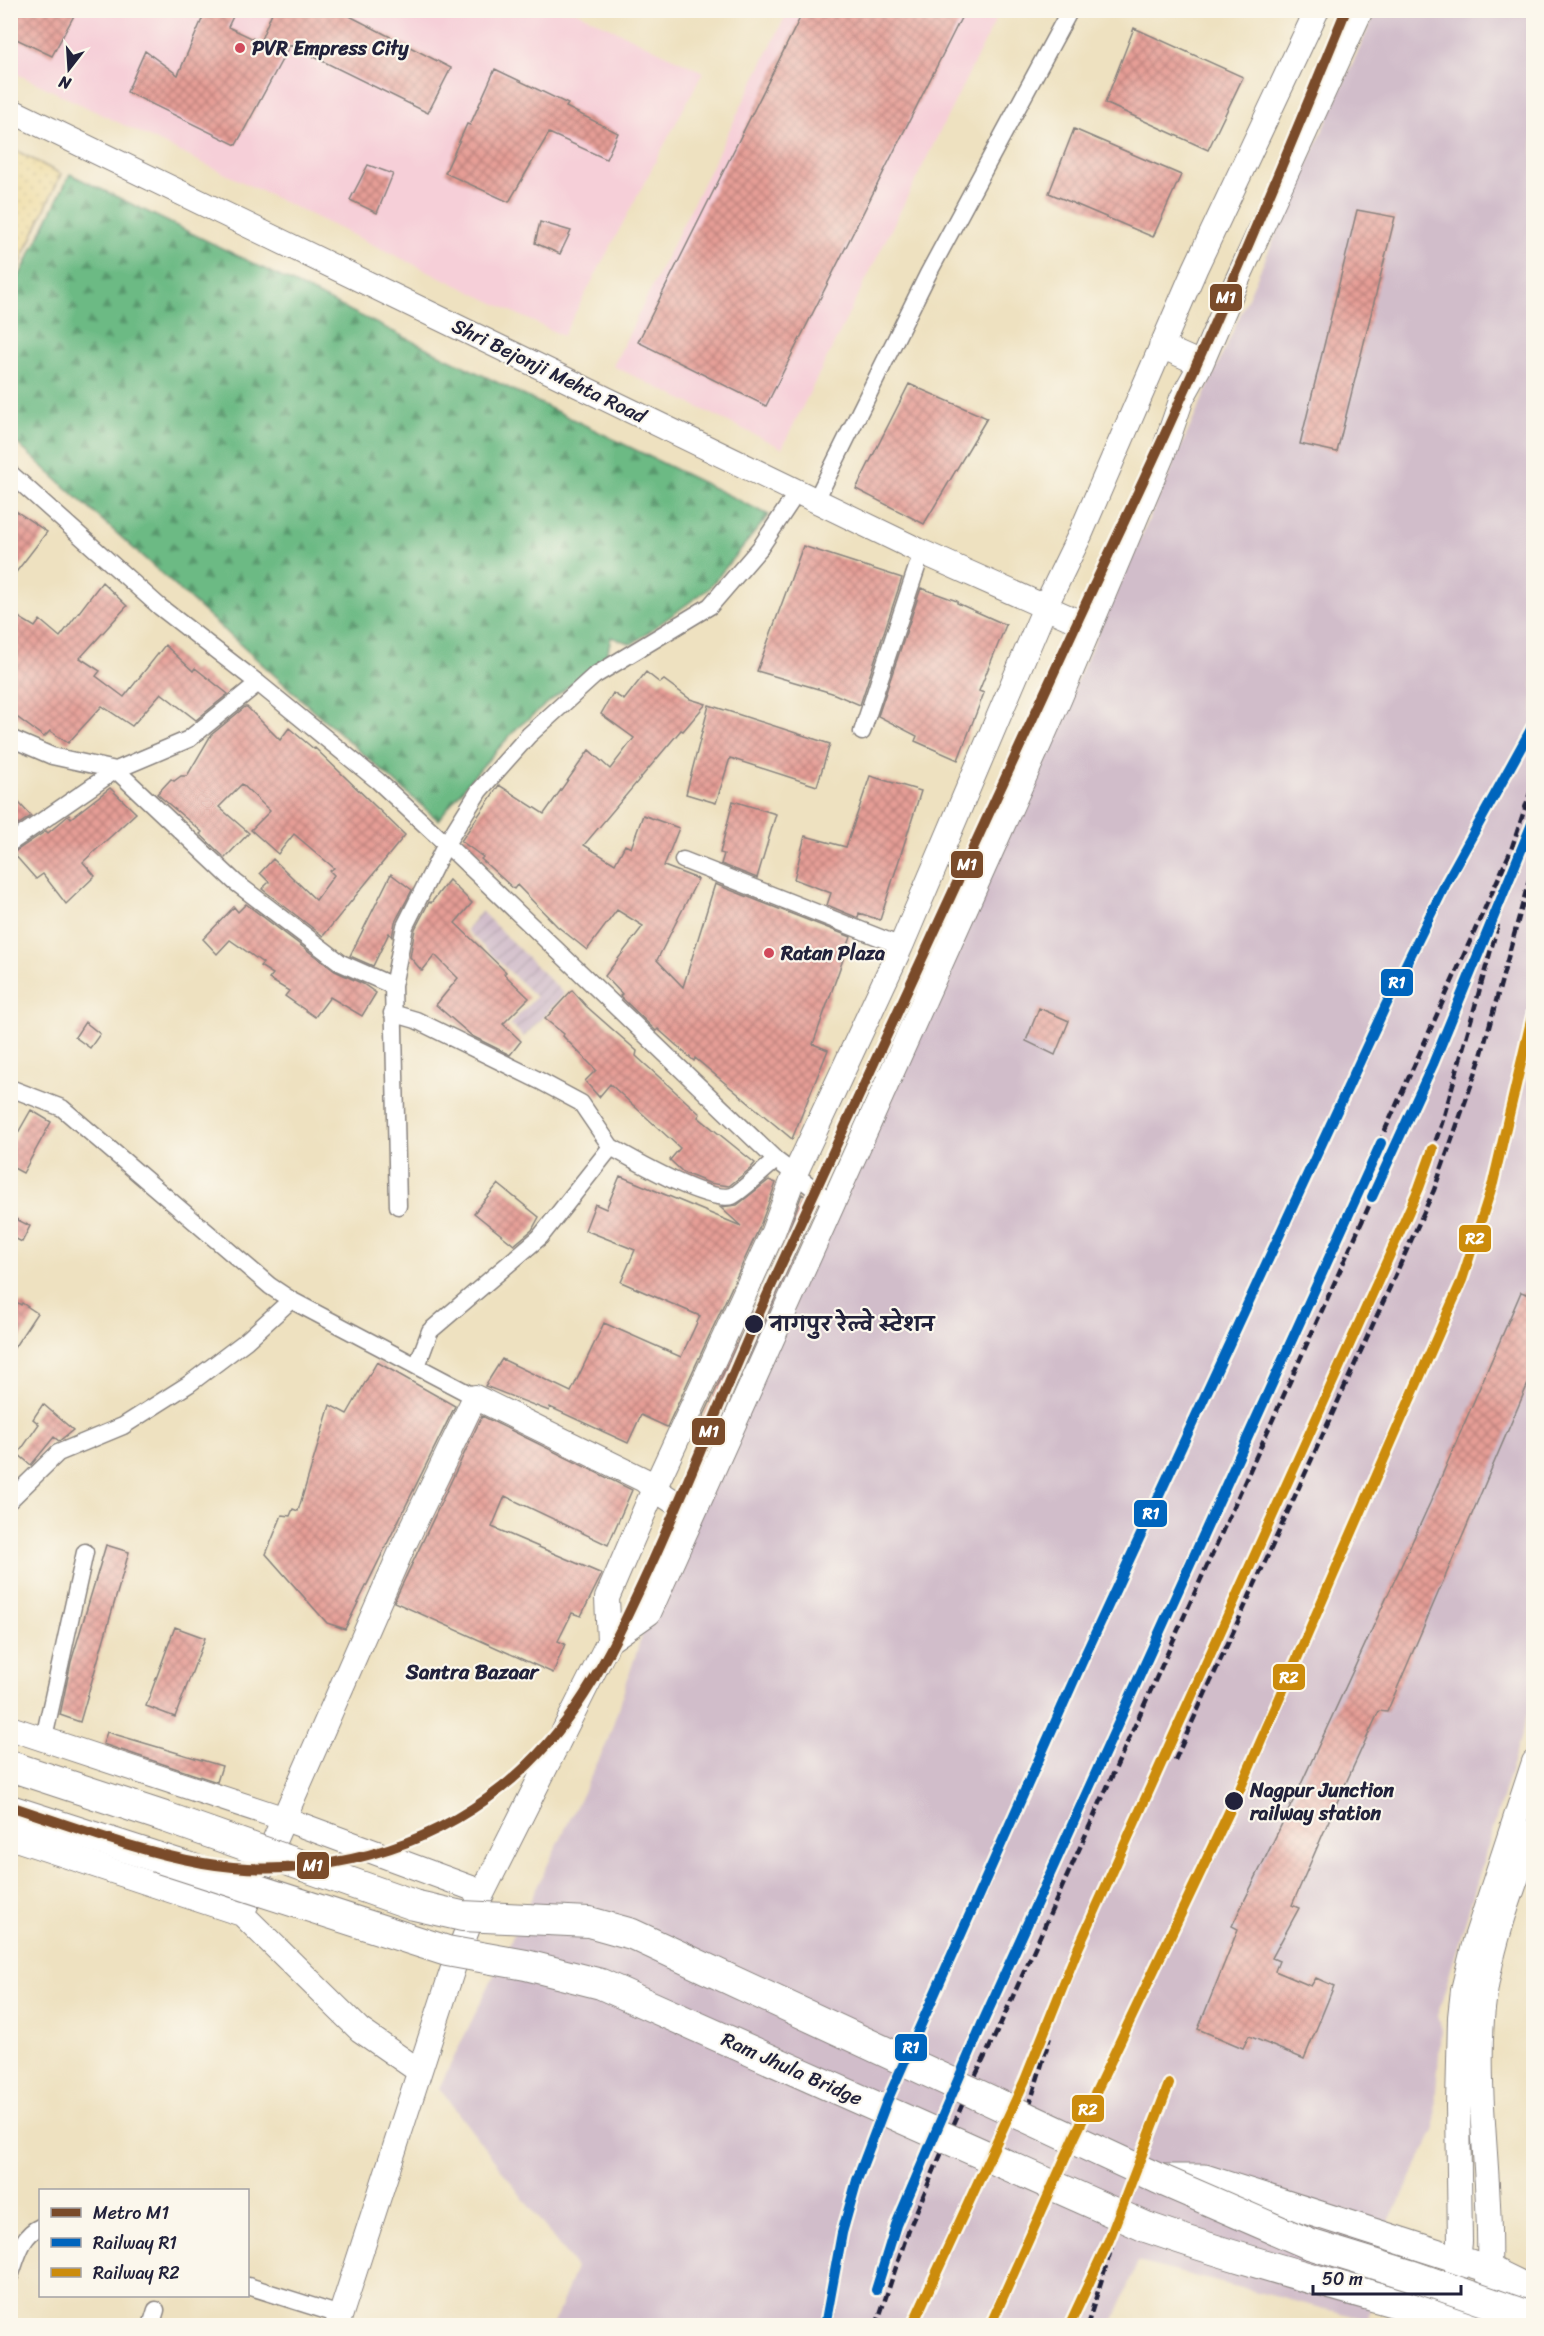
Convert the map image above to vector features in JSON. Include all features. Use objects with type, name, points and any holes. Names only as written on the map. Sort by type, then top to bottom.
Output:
[{"type":"highway","points":[[10,1766],[165,1817],[414,1905],[462,1916],[589,1922],[632,1934],[1157,2178],[1309,2244],[1410,2275],[1533,2318]]},
{"type":"highway","name":"Ram Jhula Bridge","points":[[10,1810],[447,1951],[526,1965],[601,1984],[1146,2226],[1225,2254],[1413,2307],[1453,2314],[1488,2324]]},
{"type":"main road","points":[[609,1641],[607,1598],[654,1489],[773,1232],[794,1176],[901,946],[1046,605],[1080,535],[1195,269],[1317,10]]},
{"type":"main road","points":[[338,2320],[456,1959],[482,1892],[609,1641],[649,1613],[834,1204],[1090,627],[1162,456],[1182,398],[1201,364],[1361,10]]},
{"type":"main road","name":"Shri Bejonji Mehta Road","points":[[10,110],[922,552],[1046,605],[1090,627]]},
{"type":"main road","points":[[1161,346],[1201,364]]},
{"type":"main road","points":[[242,1914],[402,1549],[475,1397],[644,1480],[693,1514]]},
{"type":"main road","points":[[10,1728],[285,1819],[482,1892]]},
{"type":"main road","points":[[1453,2314],[1459,2251],[1458,2106],[1460,2017],[1463,1990],[1475,1941],[1533,1762]]},
{"type":"main road","points":[[1488,2324],[1489,2269],[1480,2074],[1482,2018],[1493,1952],[1514,1883],[1533,1832]]},
{"type":"main road","points":[[10,1837],[242,1914],[360,2030],[419,2070]]},
{"type":"main road","points":[[1157,2178],[1205,2178],[1404,2243],[1459,2251],[1480,2249],[1488,2241]]},
{"type":"main road","points":[[1459,2251],[1533,2291]]},
{"type":"street","points":[[398,1206],[393,986],[405,926],[446,844],[479,791],[529,735],[594,676],[710,606],[807,495],[1070,10]]},
{"type":"street","points":[[10,473],[159,607],[258,683],[378,781],[776,1160],[794,1176],[834,1204]]},
{"type":"street","points":[[862,732],[922,552]]},
{"type":"street","points":[[10,843],[116,770],[189,738],[258,683]]},
{"type":"street","points":[[10,738],[52,756],[116,770],[235,882],[341,963],[393,986]]},
{"type":"street","points":[[683,860],[901,946]]},
{"type":"street","points":[[392,1013],[416,1020],[580,1103],[611,1147],[705,1193],[733,1196],[776,1160]]},
{"type":"street","points":[[10,1088],[62,1108],[270,1286],[291,1300],[475,1397]]},
{"type":"street","points":[[417,1366],[430,1331],[540,1237],[611,1147]]},
{"type":"street","points":[[10,1500],[58,1453],[123,1426],[189,1384],[246,1341],[291,1300]]},
{"type":"street","points":[[44,1738],[85,1552]]},
{"type":"street","points":[[10,2276],[23,2241],[33,2230],[39,2228]]},
{"type":"street","points":[[249,2286],[338,2320]]},
{"type":"shaded area","points":[[10,11],[575,11],[703,72],[563,336],[11,71]]},
{"type":"shaded area","points":[[788,11],[1000,11],[782,448],[613,366]]},
{"type":"shaded area","points":[[1376,11],[1533,11],[1533,1695],[1437,2016],[1441,2030],[1435,2129],[1385,2231],[1369,2320],[1138,2262],[1112,2325],[553,2325],[576,2268],[439,2088],[607,1743],[666,1561],[935,998]]},
{"type":"shaded area","points":[[481,911],[564,994],[524,1037],[510,1024],[536,997],[466,930]]},
{"type":"green space","points":[[70,174],[769,515],[708,589],[632,644],[611,637],[607,655],[517,728],[438,820],[11,438],[10,295]]},
{"type":"sand","points":[[11,148],[61,174],[11,283]]},
{"type":"building","points":[[10,10],[77,10],[52,56],[10,36]]},
{"type":"building","points":[[206,10],[236,10],[228,27],[260,42],[273,10],[338,10],[451,68],[428,113],[290,45],[236,145],[127,92],[145,51],[178,75]]},
{"type":"building","points":[[804,10],[965,10],[766,406],[638,342]]},
{"type":"building","points":[[1134,28],[1243,77],[1208,150],[1105,103]]},
{"type":"building","points":[[495,69],[568,104],[566,107],[618,133],[606,159],[549,133],[509,202],[445,173]]},
{"type":"building","points":[[1074,129],[1181,175],[1153,237],[1049,193]]},
{"type":"building","points":[[368,165],[393,174],[377,213],[350,200]]},
{"type":"building","points":[[1357,210],[1395,217],[1337,452],[1300,444]]},
{"type":"building","points":[[540,222],[571,231],[560,254],[535,243]]},
{"type":"building","points":[[909,384],[987,418],[924,524],[856,489]]},
{"type":"building","points":[[10,507],[47,532],[10,580]]},
{"type":"building","points":[[803,546],[902,578],[860,705],[832,693],[757,671]]},
{"type":"building","points":[[102,582],[127,606],[80,658],[100,671],[96,676],[124,697],[165,645],[193,671],[195,668],[228,694],[196,720],[161,693],[132,726],[102,706],[68,743],[50,731],[44,737],[10,712],[10,612],[35,627],[40,620],[60,637]]},
{"type":"building","points":[[921,588],[957,601],[1006,625],[979,691],[984,693],[958,760],[915,741],[917,736],[878,716]]},
{"type":"building","points":[[646,672],[660,683],[664,680],[690,699],[706,704],[683,731],[681,730],[584,845],[615,864],[625,845],[631,848],[643,815],[679,828],[664,866],[698,879],[657,960],[683,987],[715,884],[851,937],[813,1044],[828,1050],[792,1139],[695,1058],[694,1061],[658,1029],[656,1031],[620,996],[622,994],[605,976],[643,926],[617,910],[587,950],[557,926],[517,885],[514,889],[481,859],[483,857],[461,841],[499,785],[544,814],[589,750],[610,769],[634,738],[601,714],[613,693],[624,700]]},
{"type":"building","points":[[709,705],[830,744],[817,786],[730,758],[716,803],[686,794]]},
{"type":"building","points":[[245,707],[280,740],[289,728],[315,748],[405,835],[323,936],[262,889],[269,882],[260,873],[273,859],[316,900],[334,875],[330,871],[334,868],[294,834],[278,854],[251,830],[270,811],[242,784],[219,807],[249,833],[225,858],[200,834],[202,832],[157,794],[171,779],[174,781],[181,776],[187,776],[211,735]]},
{"type":"building","points":[[870,776],[921,791],[880,920],[859,913],[858,918],[827,905],[831,893],[794,879],[805,836],[846,847]]},
{"type":"building","points":[[110,788],[136,813],[83,862],[95,876],[66,904],[43,874],[36,879],[13,853],[46,831],[48,833],[69,815],[71,818]]},
{"type":"building","points":[[10,793],[31,816],[10,830]]},
{"type":"building","points":[[733,801],[776,814],[757,878],[721,864],[724,854],[720,853]]},
{"type":"building","points":[[391,874],[412,890],[395,922],[392,937],[389,933],[373,966],[350,956]]},
{"type":"building","points":[[449,880],[472,903],[455,923],[506,972],[504,974],[529,998],[503,1024],[521,1041],[510,1055],[472,1036],[436,1005],[458,978],[435,955],[422,971],[410,957],[415,929],[429,902],[431,903]]},
{"type":"building","points":[[246,904],[335,971],[376,993],[362,1016],[330,997],[315,1017],[285,996],[289,991],[269,979],[273,974],[260,966],[263,963],[230,940],[217,954],[203,939],[234,907],[238,912]]},
{"type":"building","points":[[572,990],[586,1006],[637,1051],[636,1056],[700,1114],[698,1117],[755,1163],[750,1169],[729,1186],[709,1183],[684,1173],[670,1160],[680,1148],[610,1084],[599,1097],[585,1081],[596,1070],[563,1036],[564,1034],[545,1019]]},
{"type":"building","points":[[1039,1008],[1069,1021],[1055,1055],[1026,1041]]},
{"type":"building","points":[[85,1022],[100,1034],[90,1048],[75,1037]]},
{"type":"building","points":[[31,1110],[51,1122],[23,1173],[10,1166],[10,1147]]},
{"type":"building","points":[[620,1176],[741,1226],[720,1207],[737,1205],[769,1180],[776,1183],[760,1226],[667,1427],[641,1415],[628,1443],[550,1407],[549,1411],[485,1386],[502,1359],[571,1392],[604,1323],[681,1357],[700,1316],[621,1282],[635,1250],[585,1230],[595,1204],[606,1209]]},
{"type":"building","points":[[498,1184],[539,1217],[532,1230],[514,1245],[474,1213]]},
{"type":"building","points":[[802,1194],[817,1204],[709,1446],[693,1439],[786,1238]]},
{"type":"building","points":[[10,1216],[30,1226],[22,1242],[10,1236]]},
{"type":"building","points":[[1521,1292],[1533,1296],[1533,1372],[1387,1712],[1379,1711],[1292,1905],[1299,1908],[1272,1958],[1279,1961],[1275,1971],[1311,1986],[1316,1978],[1334,1986],[1304,2059],[1249,2036],[1243,2048],[1198,2029],[1238,1929],[1232,1926],[1296,1795],[1430,1503]]},
{"type":"building","points":[[10,1298],[37,1313],[10,1354]]},
{"type":"building","points":[[377,1362],[455,1406],[345,1629],[327,1623],[266,1554],[282,1515],[290,1516],[293,1509],[298,1511],[330,1405],[347,1414]]},
{"type":"building","points":[[43,1404],[73,1430],[59,1441],[54,1437],[31,1465],[18,1454],[39,1424],[33,1419]]},
{"type":"building","points":[[482,1416],[632,1490],[608,1545],[505,1496],[492,1527],[602,1574],[581,1616],[572,1613],[558,1641],[565,1644],[553,1673],[394,1602]]},
{"type":"building","points":[[106,1545],[129,1552],[80,1722],[60,1715],[71,1662]]},
{"type":"building","points":[[175,1627],[205,1638],[175,1717],[146,1706]]},
{"type":"building","points":[[107,1732],[222,1766],[217,1782],[103,1744]]},
{"type":"railway","points":[[825,2326],[842,2233],[857,2180],[887,2101],[1082,1662],[1385,1007],[1447,881],[1534,724]]},
{"type":"railway","points":[[1113,1735],[1511,850],[1534,781]]},
{"type":"railway","points":[[876,2326],[909,2229],[968,2091],[995,2036],[1433,1064],[1534,819]]},
{"type":"railway","points":[[1175,1760],[1434,1190],[1480,1060],[1534,862]]},
{"type":"railway","points":[[912,2326],[1025,2080],[1076,1953],[1419,1188],[1442,1123],[1499,921]]},
{"type":"railway","points":[[1025,2120],[1050,2037]]},
{"type":"railway","points":[[1069,2326],[1109,2240],[1169,2084]]},
{"type":"railway","points":[[1087,2326],[1112,2247]]},
{"type":"metro line","name":"M1","points":[[10,1806],[130,1845],[203,1863],[240,1868],[315,1865],[352,1859],[388,1849],[457,1818],[488,1798],[517,1774],[543,1749],[565,1722],[603,1663],[651,1565],[775,1278],[1155,457],[1264,207],[1346,10]]},
{"type":"rail line","name":"R1","points":[[825,2326],[842,2233],[857,2180],[887,2101],[1082,1662],[1385,1007],[1447,881],[1534,724]]},
{"type":"rail line","name":"R1","points":[[1372,1197],[1433,1064],[1534,819]]},
{"type":"rail line","name":"R2","points":[[990,2326],[1075,2136],[1240,1789],[1462,1280],[1493,1183],[1534,1008]]},
{"type":"rail line","name":"R1","points":[[876,2290],[896,2225],[982,2024],[1381,1143]]},
{"type":"rail line","name":"R2","points":[[912,2326],[1025,2080],[1076,1953],[1387,1261],[1419,1188],[1433,1149]]},
{"type":"rail line","name":"R2","points":[[1069,2326],[1109,2240],[1169,2084]]},
{"type":"place","name":"PVR Empress City","points":[[240,48]]},
{"type":"place","name":"Ratan Plaza","points":[[769,953]]},
{"type":"place","name":"नागपुर रेल्वे स्टेशन","points":[[754,1324]]},
{"type":"place","name":"Nagpur Junction railway station","points":[[1234,1801]]},
{"type":"district","name":"Santra Bazaar","points":[[472,1672]]}]
